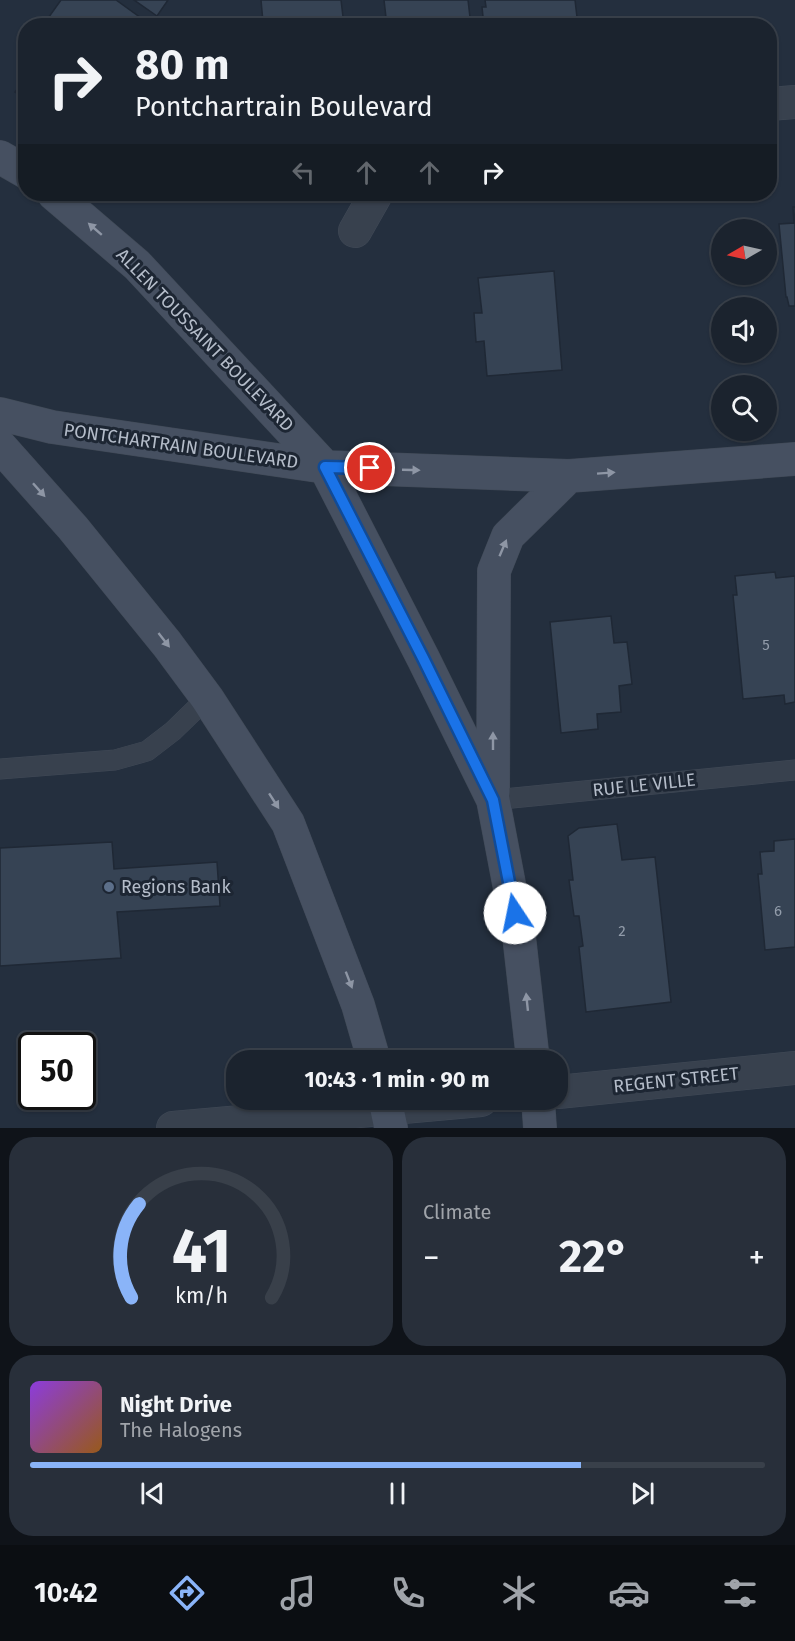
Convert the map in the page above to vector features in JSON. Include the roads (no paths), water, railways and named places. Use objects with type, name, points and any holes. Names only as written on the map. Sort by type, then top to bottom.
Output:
[{"type":"main road","points":[[0,157],[18,167]]},
{"type":"main road","name":"ALLEN TOUSSAINT BOULEVARD","points":[[62,201],[137,265],[325,467],[493,800]]},
{"type":"main road","name":"PONTCHARTRAIN BOULEVARD","points":[[0,414],[52,428],[325,467],[569,476],[795,459]]},
{"type":"main road","points":[[0,446],[73,528],[167,644],[207,698],[288,823],[358,1005],[371,1050]]},
{"type":"main road","points":[[532,1050],[519,936],[493,800],[494,571],[508,536],[569,476]]},
{"type":"main road","points":[[539,1110],[540,1128]]},
{"type":"street","points":[[777,103],[795,102]]},
{"type":"street","points":[[355,231],[372,201]]},
{"type":"street","name":"REGENT STREET","points":[[568,1091],[795,1068]]},
{"type":"street","points":[[173,1128],[404,1110]]},
{"type":"lane","points":[[0,769],[115,760],[147,751],[173,731],[207,698]]},
{"type":"lane","name":"RUE LE VILLE","points":[[493,800],[795,770]]},
{"type":"place","name":"Regions Bank","points":[[109,887]]}]
